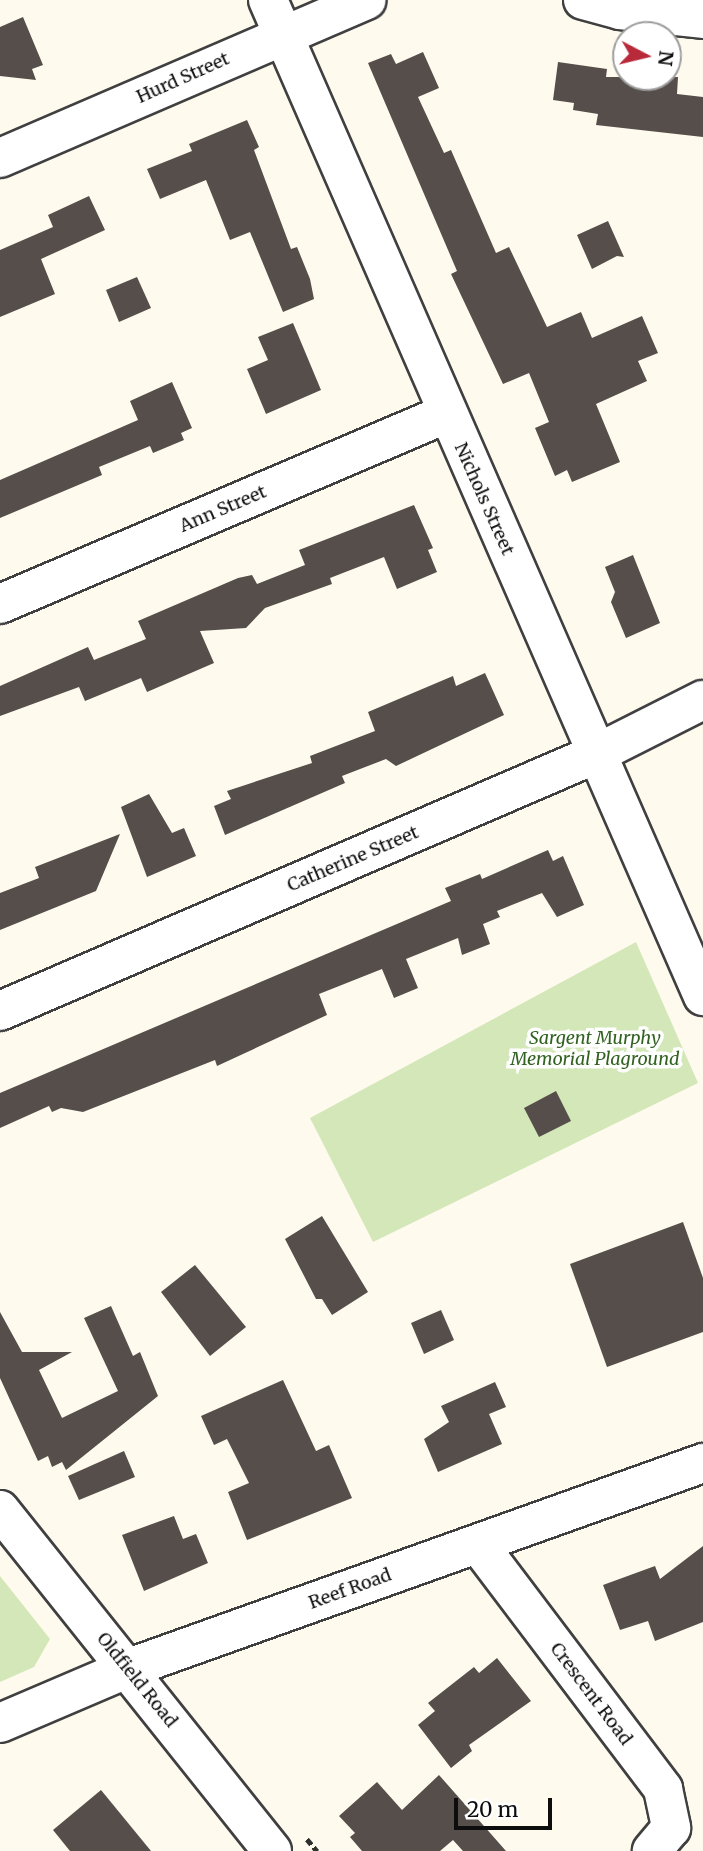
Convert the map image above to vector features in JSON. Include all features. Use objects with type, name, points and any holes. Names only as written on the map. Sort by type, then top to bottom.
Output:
[{"type":"street","name":"Hurd Street","points":[[0,158],[275,17],[366,0]]},
{"type":"street","points":[[583,0],[620,10],[703,19]]},
{"type":"street","name":"Nichols Street","points":[[275,17],[596,754],[699,975]]},
{"type":"street","name":"Ann Street","points":[[0,604],[447,413]]},
{"type":"street","name":"Catherine Street","points":[[0,1011],[596,754],[703,700]]},
{"type":"street","name":"Reef Road","points":[[0,1723],[129,1668],[703,1463]]},
{"type":"street","name":"Oldfield Road","points":[[0,1510],[129,1668],[272,1851]]},
{"type":"street","name":"Crescent Road","points":[[478,1544],[663,1789],[671,1828],[652,1851]]},
{"type":"green space","name":"Sargent Murphy Memorial Plaground","points":[[636,942],[698,1083],[373,1242],[310,1118]]},
{"type":"green space","points":[[0,1576],[50,1639],[34,1667],[0,1682]]},
{"type":"building","points":[[23,17],[43,65],[32,69],[36,80],[0,76],[0,27]]},
{"type":"building","points":[[423,52],[439,88],[418,97],[444,153],[451,150],[496,253],[509,247],[547,327],[581,312],[592,338],[642,316],[658,353],[638,361],[647,381],[596,404],[620,462],[572,482],[567,470],[555,476],[535,428],[549,422],[529,373],[503,384],[451,274],[457,271],[368,63],[391,54],[396,64]]},
{"type":"building","points":[[558,62],[607,69],[606,77],[612,77],[612,91],[677,91],[677,94],[703,97],[703,137],[596,125],[598,114],[573,110],[574,103],[553,100]]},
{"type":"building","points":[[247,120],[259,147],[254,150],[291,249],[297,247],[310,279],[314,299],[283,312],[250,232],[230,240],[206,180],[160,199],[147,169],[192,151],[189,144]]},
{"type":"building","points":[[89,196],[105,230],[41,259],[55,294],[0,317],[0,250],[53,227],[48,215]]},
{"type":"building","points":[[608,221],[624,257],[617,256],[592,269],[577,235]]},
{"type":"building","points":[[137,277],[151,308],[119,322],[106,290]]},
{"type":"building","points":[[293,323],[321,390],[266,414],[247,369],[268,360],[258,337]]},
{"type":"building","points":[[172,382],[192,428],[181,433],[184,440],[153,453],[150,446],[99,467],[102,475],[0,518],[0,480],[138,420],[130,401]]},
{"type":"building","points":[[414,505],[433,548],[428,550],[437,572],[397,589],[384,557],[330,578],[332,584],[265,608],[246,628],[200,631],[214,663],[147,692],[141,678],[85,701],[79,687],[0,716],[0,686],[88,647],[94,660],[146,639],[138,621],[238,578],[252,575],[257,584],[305,565],[299,550]]},
{"type":"building","points":[[633,555],[660,623],[626,638],[611,602],[615,592],[605,567]]},
{"type":"building","points":[[485,673],[504,715],[396,766],[386,759],[342,776],[345,783],[225,835],[214,806],[231,799],[227,791],[312,763],[310,756],[375,731],[368,712],[453,676],[456,686]]},
{"type":"building","points":[[149,794],[172,833],[184,828],[196,856],[147,877],[121,807]]},
{"type":"building","points":[[120,834],[96,891],[0,930],[0,893],[39,878],[35,867]]},
{"type":"building","points":[[548,850],[553,861],[563,856],[584,905],[557,917],[542,893],[497,911],[500,917],[483,924],[490,944],[462,955],[458,938],[406,959],[418,988],[394,998],[382,969],[319,994],[327,1015],[217,1066],[215,1060],[83,1112],[61,1108],[52,1112],[49,1106],[0,1128],[0,1093],[451,901],[445,888],[480,874],[482,879]]},
{"type":"building","points":[[556,1091],[571,1121],[539,1137],[524,1108]]},
{"type":"building","points":[[322,1216],[368,1292],[332,1315],[322,1299],[316,1299],[285,1239]]},
{"type":"building","points":[[683,1222],[703,1278],[703,1332],[607,1367],[570,1264]]},
{"type":"building","points":[[195,1265],[246,1327],[210,1356],[161,1292]]},
{"type":"building","points":[[111,1306],[133,1356],[140,1352],[158,1396],[66,1470],[62,1462],[52,1467],[48,1456],[38,1461],[0,1378],[0,1312],[22,1352],[72,1352],[39,1370],[62,1418],[118,1391],[84,1318]]},
{"type":"building","points":[[441,1310],[454,1340],[424,1354],[411,1323]]},
{"type":"building","points":[[283,1380],[316,1451],[329,1445],[352,1498],[247,1540],[228,1492],[249,1483],[227,1439],[214,1445],[201,1416]]},
{"type":"building","points":[[495,1382],[506,1407],[489,1414],[502,1444],[438,1472],[424,1439],[449,1422],[441,1406]]},
{"type":"building","points":[[124,1451],[135,1477],[79,1500],[68,1476]]},
{"type":"building","points":[[174,1516],[183,1539],[196,1534],[208,1563],[144,1591],[122,1535]]},
{"type":"building","points":[[703,1546],[703,1622],[655,1641],[648,1621],[620,1630],[603,1585],[655,1566],[660,1579]]},
{"type":"building","points":[[497,1658],[531,1701],[469,1745],[472,1751],[451,1768],[418,1725],[435,1711],[428,1703],[474,1667],[479,1673]]},
{"type":"building","points":[[439,1775],[506,1851],[463,1851],[453,1840],[440,1851],[362,1851],[350,1837],[355,1833],[339,1816],[377,1782],[402,1810]]},
{"type":"building","points":[[101,1790],[151,1851],[70,1851],[53,1830]]}]
